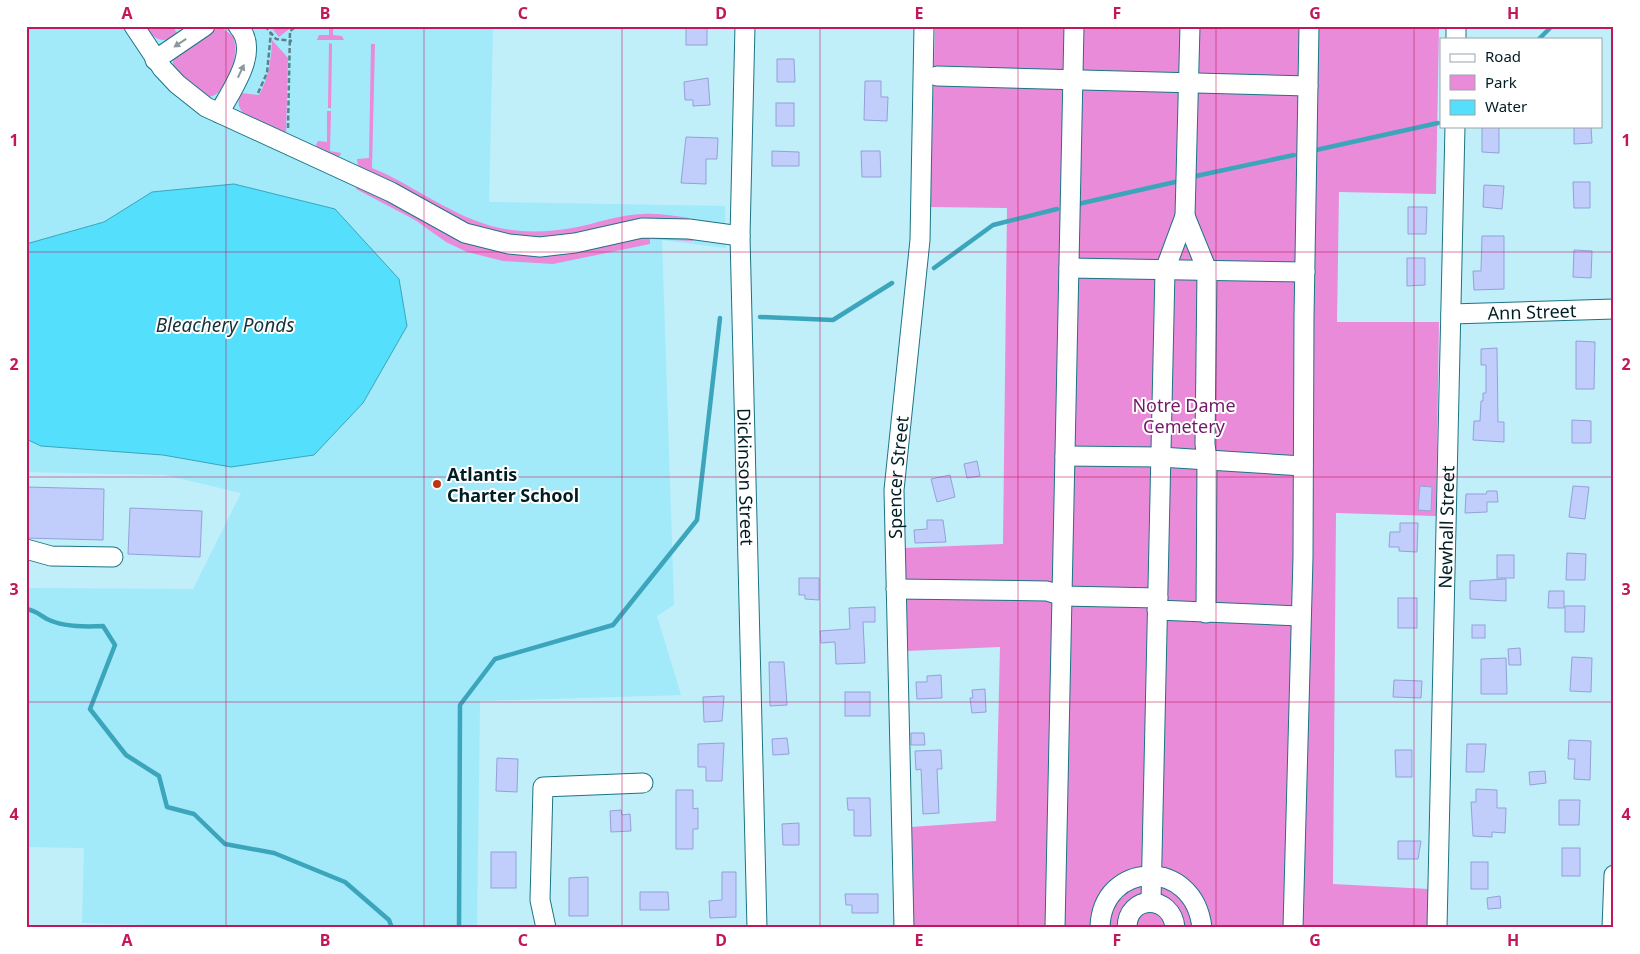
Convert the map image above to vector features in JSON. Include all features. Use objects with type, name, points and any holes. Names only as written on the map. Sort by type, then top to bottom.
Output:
[{"type":"street","points":[[134,26],[155,60],[184,90],[206,107],[348,166],[466,233],[509,244],[555,246],[642,228],[689,229],[740,236]]},
{"type":"street","points":[[155,60],[205,26]]},
{"type":"street","points":[[219,113],[244,64],[246,38],[238,26]]},
{"type":"street","name":"Dickinson Street","points":[[745,26],[740,236],[757,928]]},
{"type":"street","name":"Spencer Street","points":[[904,928],[894,490],[920,240],[924,26]]},
{"type":"street","points":[[1055,928],[1074,26]]},
{"type":"street","points":[[1151,902],[1165,270],[1185,216],[1190,26]]},
{"type":"street","points":[[1293,928],[1303,557],[1304,272],[1309,26]]},
{"type":"street","points":[[937,76],[1308,86]]},
{"type":"street","name":"Newhall Street","points":[[1437,928],[1455,128]]},
{"type":"street","points":[[1185,216],[1207,270],[1206,612]]},
{"type":"street","points":[[1069,268],[1304,272]]},
{"type":"street","name":"Ann Street","points":[[1451,314],[1614,309]]},
{"type":"street","points":[[1065,456],[1160,457],[1303,466]]},
{"type":"street","points":[[26,549],[52,556],[113,557]]},
{"type":"street","points":[[896,589],[1047,591],[1063,596],[1157,604],[1206,612],[1300,616]]},
{"type":"street","points":[[546,928],[540,900],[543,787],[643,783]]},
{"type":"street","points":[[1612,928],[1614,875]]},
{"type":"street","points":[[1100,928],[1103,908],[1117,888],[1138,877],[1152,876],[1176,882],[1187,891],[1195,902],[1202,928],[1208,928]]},
{"type":"street","points":[[1127,928],[1130,914],[1136,907],[1151,902],[1165,907],[1171,912],[1175,928]]},
{"type":"path","points":[[265,26],[276,39],[291,41]]},
{"type":"path","points":[[288,137],[290,31],[297,26]]},
{"type":"path","points":[[258,93],[267,73],[271,32]]},
{"type":"shaded area","name":"Atlantis Charter School","points":[[26,26],[493,26],[489,202],[725,206],[726,248],[662,240],[674,605],[657,616],[681,695],[480,701],[477,928],[142,928],[142,925],[82,923],[84,848],[26,847],[26,588],[193,589],[241,493],[165,475],[26,472]]},
{"type":"green space","points":[[145,26],[172,26],[178,34],[163,40],[155,38]]},
{"type":"green space","points":[[270,26],[293,26],[279,37]]},
{"type":"green space","points":[[329,26],[333,26],[333,35],[342,36],[344,40],[317,40],[319,35],[329,35]]},
{"type":"green space","name":"Notre Dame Cemetery","points":[[935,26],[1439,26],[1436,194],[1339,192],[1337,322],[1439,322],[1436,516],[1336,513],[1333,884],[1429,889],[1428,928],[914,928],[911,827],[996,821],[1000,647],[906,651],[904,548],[1003,544],[1007,208],[930,207]]},
{"type":"green space","points":[[213,29],[223,29],[233,36],[235,52],[234,62],[227,81],[222,89],[209,97],[202,95],[172,67],[174,57]]},
{"type":"green space","points":[[272,40],[288,58],[286,136],[252,120],[240,108],[239,101],[242,93],[259,95],[269,69]]},
{"type":"green space","points":[[329,43],[332,44],[331,108],[328,108]]},
{"type":"green space","points":[[371,44],[375,44],[372,168],[466,217],[509,230],[545,231],[563,229],[635,214],[666,215],[689,218],[689,221],[531,238],[496,234],[455,219],[358,168],[357,159],[369,158]]},
{"type":"green space","points":[[327,111],[331,111],[330,151],[341,153],[340,156],[335,158],[319,150],[316,145],[318,141],[327,142]]},
{"type":"green space","points":[[358,184],[482,247],[641,234],[693,236],[693,241],[650,239],[650,244],[553,264],[503,261],[467,252],[446,242],[415,220],[356,189]]},
{"type":"water","name":"Bleachery Ponds","points":[[234,184],[335,209],[399,279],[407,326],[363,403],[314,455],[231,467],[163,455],[41,446],[26,439],[26,244],[104,222],[152,192]]},
{"type":"building","points":[[686,26],[707,26],[707,45],[686,45]]},
{"type":"building","points":[[777,59],[794,59],[795,82],[777,82]]},
{"type":"building","points":[[708,78],[710,105],[693,106],[693,100],[685,100],[684,82]]},
{"type":"building","points":[[865,81],[881,81],[881,97],[888,97],[887,121],[864,120]]},
{"type":"building","points":[[776,103],[794,103],[794,126],[776,126]]},
{"type":"building","points":[[1482,128],[1499,128],[1499,153],[1482,152]]},
{"type":"building","points":[[1574,128],[1591,128],[1592,143],[1574,144]]},
{"type":"building","points":[[686,137],[718,138],[717,159],[706,159],[706,184],[681,183]]},
{"type":"building","points":[[772,151],[799,152],[799,166],[772,166]]},
{"type":"building","points":[[861,151],[880,151],[881,177],[862,177]]},
{"type":"building","points":[[1573,182],[1590,182],[1590,208],[1574,208]]},
{"type":"building","points":[[1484,185],[1504,186],[1502,209],[1483,207]]},
{"type":"building","points":[[1408,207],[1427,207],[1426,234],[1408,234]]},
{"type":"building","points":[[1482,236],[1504,236],[1504,289],[1474,290],[1473,271],[1481,271]]},
{"type":"building","points":[[1574,250],[1592,251],[1591,278],[1573,277]]},
{"type":"building","points":[[1407,258],[1425,258],[1425,285],[1407,286]]},
{"type":"building","points":[[1576,341],[1595,342],[1594,389],[1576,389]]},
{"type":"building","points":[[1497,348],[1498,422],[1504,422],[1504,442],[1473,440],[1474,421],[1480,421],[1481,401],[1483,401],[1483,393],[1486,393],[1486,365],[1481,365],[1481,349]]},
{"type":"building","points":[[1572,420],[1591,421],[1591,443],[1572,443]]},
{"type":"building","points":[[977,461],[980,476],[967,478],[964,464]]},
{"type":"building","points":[[950,475],[955,497],[937,502],[931,479]]},
{"type":"building","points":[[1420,486],[1432,487],[1431,511],[1418,510]]},
{"type":"building","points":[[1573,486],[1589,487],[1585,519],[1569,517]]},
{"type":"building","points":[[26,487],[104,489],[103,540],[26,538]]},
{"type":"building","points":[[1487,491],[1497,491],[1498,502],[1487,502],[1487,512],[1465,513],[1466,494],[1486,494]]},
{"type":"building","points":[[130,508],[202,511],[200,557],[128,554]]},
{"type":"building","points":[[927,520],[943,520],[946,542],[915,543],[914,530],[927,529]]},
{"type":"building","points":[[1400,523],[1418,523],[1417,552],[1399,551],[1399,547],[1389,547],[1390,532],[1400,532]]},
{"type":"building","points":[[1567,553],[1586,554],[1585,580],[1566,580]]},
{"type":"building","points":[[1497,555],[1514,555],[1514,578],[1497,578]]},
{"type":"building","points":[[799,578],[819,578],[819,600],[805,599],[805,595],[799,595]]},
{"type":"building","points":[[1506,579],[1506,601],[1470,599],[1470,581]]},
{"type":"building","points":[[1549,591],[1564,591],[1564,608],[1548,608]]},
{"type":"building","points":[[1398,598],[1417,598],[1417,628],[1398,628]]},
{"type":"building","points":[[1565,606],[1585,606],[1584,632],[1565,632]]},
{"type":"building","points":[[875,607],[875,622],[863,622],[865,663],[836,664],[835,642],[821,643],[820,631],[850,629],[849,608]]},
{"type":"building","points":[[1472,625],[1485,625],[1485,638],[1472,638]]},
{"type":"building","points":[[1520,648],[1521,665],[1509,665],[1508,649]]},
{"type":"building","points":[[1572,657],[1592,658],[1591,692],[1570,691]]},
{"type":"building","points":[[1506,658],[1507,694],[1481,694],[1481,659]]},
{"type":"building","points":[[769,662],[784,662],[787,705],[770,706]]},
{"type":"building","points":[[941,675],[942,698],[917,699],[916,682],[927,682],[927,676]]},
{"type":"building","points":[[1394,680],[1422,681],[1421,698],[1393,697]]},
{"type":"building","points":[[985,689],[986,712],[972,713],[970,698],[973,698],[972,690]]},
{"type":"building","points":[[845,692],[870,692],[870,716],[845,716]]},
{"type":"building","points":[[724,696],[722,721],[704,722],[703,697]]},
{"type":"building","points":[[911,733],[924,733],[925,745],[911,745]]},
{"type":"building","points":[[787,738],[789,754],[773,755],[772,739]]},
{"type":"building","points":[[1569,740],[1591,741],[1590,780],[1574,779],[1575,759],[1568,759]]},
{"type":"building","points":[[724,743],[722,781],[706,781],[706,767],[698,767],[698,744]]},
{"type":"building","points":[[1467,744],[1486,744],[1484,772],[1466,772]]},
{"type":"building","points":[[941,750],[942,769],[937,769],[939,813],[923,814],[921,769],[916,770],[915,751]]},
{"type":"building","points":[[1395,750],[1412,750],[1412,777],[1396,777]]},
{"type":"building","points":[[497,758],[518,759],[517,792],[496,791]]},
{"type":"building","points":[[1545,771],[1546,783],[1530,785],[1529,772]]},
{"type":"building","points":[[1476,789],[1497,790],[1497,808],[1506,808],[1505,833],[1492,832],[1492,837],[1473,836],[1471,802],[1476,802]]},
{"type":"building","points":[[676,790],[693,790],[693,809],[698,808],[698,829],[693,829],[693,849],[676,849]]},
{"type":"building","points":[[847,798],[870,798],[871,836],[854,836],[854,810],[848,810]]},
{"type":"building","points":[[1559,800],[1580,800],[1579,825],[1559,825]]},
{"type":"building","points":[[621,810],[622,815],[630,814],[631,831],[611,832],[610,811]]},
{"type":"building","points":[[799,823],[799,845],[783,845],[782,824]]},
{"type":"building","points":[[1398,841],[1421,841],[1418,859],[1398,859]]},
{"type":"building","points":[[1562,848],[1580,848],[1580,876],[1562,876]]},
{"type":"building","points":[[491,852],[516,852],[516,888],[491,888]]},
{"type":"building","points":[[1471,862],[1488,862],[1488,889],[1471,889]]},
{"type":"building","points":[[722,872],[736,872],[736,917],[710,918],[709,901],[722,900]]},
{"type":"building","points":[[588,877],[588,916],[569,916],[569,878]]},
{"type":"building","points":[[640,892],[668,892],[669,910],[640,910]]},
{"type":"building","points":[[845,894],[878,894],[878,913],[852,913],[852,905],[846,905]]},
{"type":"building","points":[[1500,896],[1501,908],[1488,909],[1487,898]]},
{"type":"waterway","points":[[1540,38],[1552,26]]},
{"type":"waterway","points":[[1316,150],[1438,123]]},
{"type":"waterway","points":[[1196,176],[1294,155]]},
{"type":"waterway","points":[[1078,204],[1175,182]]},
{"type":"waterway","points":[[934,268],[993,225],[1057,209]]},
{"type":"waterway","points":[[760,317],[833,320],[892,283]]},
{"type":"waterway","points":[[459,928],[460,705],[495,659],[613,625],[697,520],[720,318]]},
{"type":"waterway","points":[[26,609],[60,624],[103,626],[115,645],[90,709],[126,755],[159,776],[167,807],[194,814],[225,844],[274,853],[345,882],[389,920],[392,928]]},
{"type":"place","name":"Atlantis Charter School","points":[[437,484]]}]
